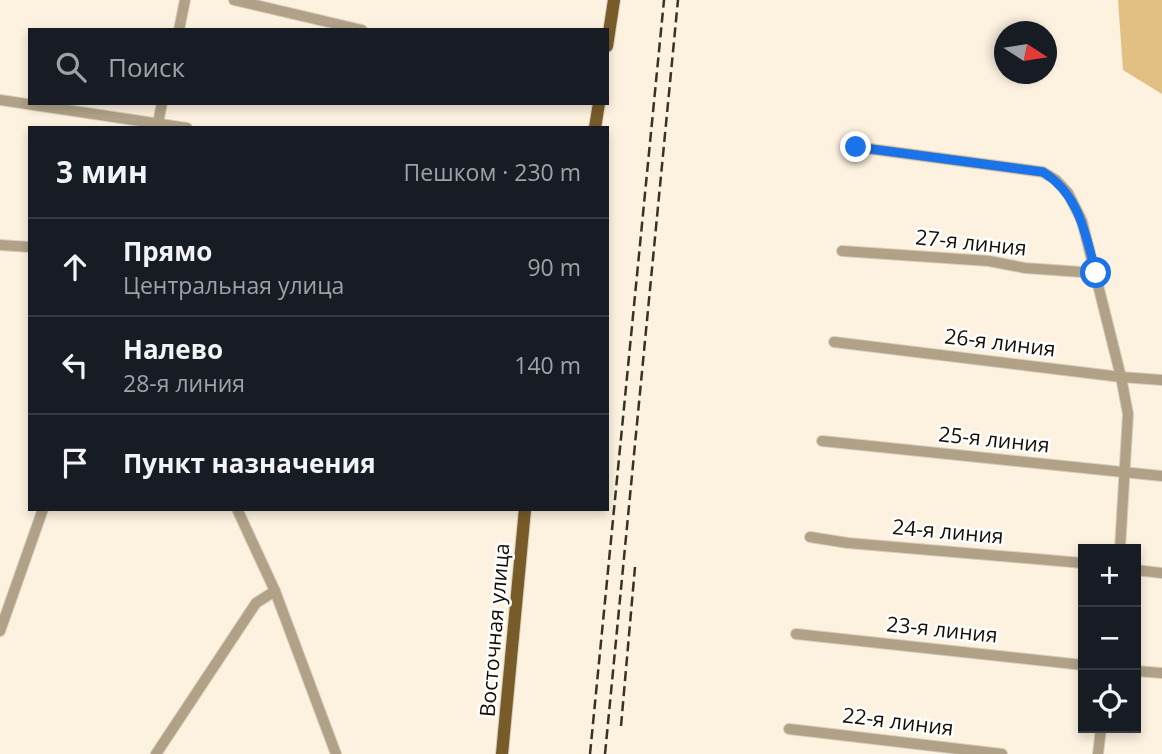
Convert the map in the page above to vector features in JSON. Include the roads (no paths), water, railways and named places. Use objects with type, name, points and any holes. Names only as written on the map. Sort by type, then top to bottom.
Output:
[{"type":"main road","points":[[609,33],[614,0]]},
{"type":"main road","points":[[595,126],[599,105]]},
{"type":"main road","name":"Восточная улица","points":[[502,754],[525,511]]},
{"type":"street","points":[[179,28],[186,0]]},
{"type":"street","points":[[234,0],[353,28]]},
{"type":"street","points":[[0,100],[28,105]]},
{"type":"street","points":[[31,105],[159,126],[162,105]]},
{"type":"street","points":[[856,147],[1043,172],[1056,180],[1068,193],[1082,221],[1128,414],[1120,544]]},
{"type":"street","points":[[0,245],[28,247]]},
{"type":"street","name":"27-я линия","points":[[842,251],[989,261],[1025,268],[1096,273]]},
{"type":"street","name":"26-я линия","points":[[834,342],[1162,380]]},
{"type":"street","name":"25-я линия","points":[[822,441],[1162,476]]},
{"type":"street","points":[[0,631],[42,511]]},
{"type":"street","points":[[238,511],[275,591],[336,754]]},
{"type":"street","name":"24-я линия","points":[[810,537],[861,544],[1078,563]]},
{"type":"street","points":[[1141,571],[1162,573]]},
{"type":"street","points":[[156,754],[256,603],[275,591]]},
{"type":"street","name":"23-я линия","points":[[796,634],[1078,664]]},
{"type":"street","points":[[1141,671],[1162,673]]},
{"type":"street","name":"22-я линия","points":[[789,729],[1002,754]]},
{"type":"street","points":[[1098,754],[1100,733]]},
{"type":"railway","points":[[590,754],[664,0]]},
{"type":"railway","points":[[605,754],[678,0]]},
{"type":"railway","points":[[621,726],[635,567]]}]
